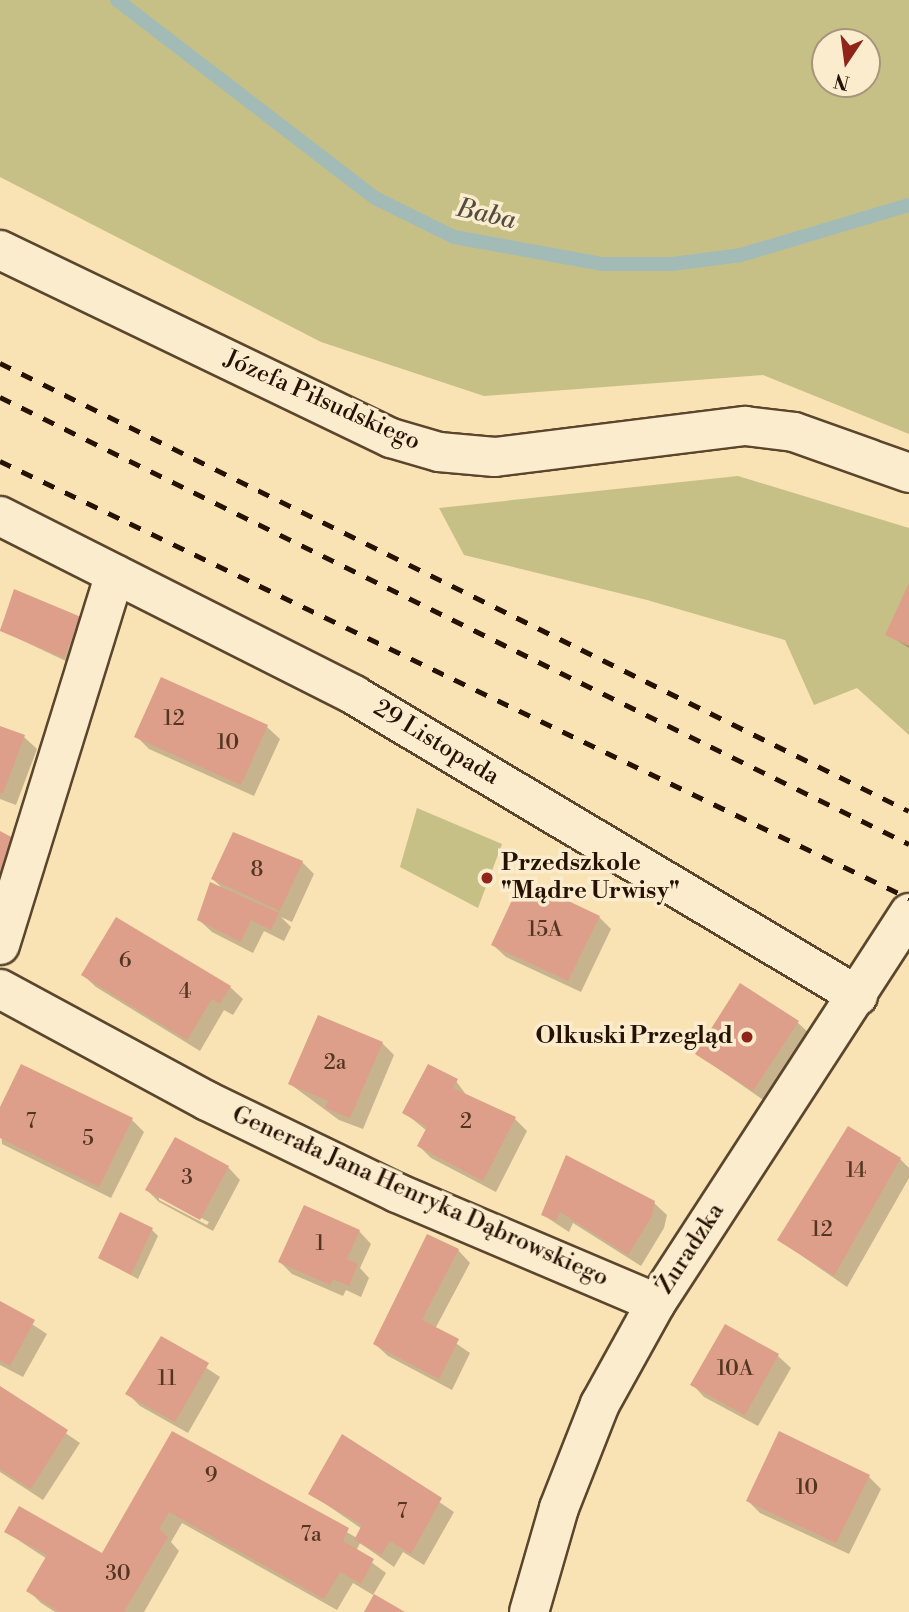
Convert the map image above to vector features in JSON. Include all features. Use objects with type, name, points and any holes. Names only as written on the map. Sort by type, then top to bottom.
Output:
[{"type":"street","name":"Józefa Piłsudskiego","points":[[0,250],[391,438],[439,452],[495,457],[745,426],[794,432],[909,473]]},
{"type":"street","name":"29 Listopada","points":[[0,516],[354,695],[858,996]]},
{"type":"street","points":[[0,945],[115,574]]},
{"type":"street","name":"Żuradzka","points":[[529,1612],[576,1457],[656,1303],[858,996],[909,913]]},
{"type":"street","name":"Generała Jana Henryka Dąbrowskiego","points":[[0,989],[207,1101],[397,1193],[656,1303]]},
{"type":"shaded area","points":[[0,0],[909,0],[909,434],[763,375],[484,396],[321,342],[0,177]]},
{"type":"shaded area","points":[[738,476],[909,528],[909,735],[857,688],[814,705],[785,640],[647,600],[464,555],[439,508]]},
{"type":"shaded area","points":[[417,808],[502,844],[478,908],[400,867]]},
{"type":"building","points":[[909,583],[909,646],[885,635]]},
{"type":"building","points":[[14,589],[81,617],[64,658],[0,631]]},
{"type":"building","points":[[161,677],[268,725],[241,785],[134,737]]},
{"type":"building","points":[[0,726],[25,735],[3,794],[0,793]]},
{"type":"building","points":[[0,831],[13,838],[0,873]]},
{"type":"building","points":[[233,832],[303,861],[280,911],[211,879]]},
{"type":"building","name":"Przedszkole \"Mądre Urwisy\"","points":[[522,879],[600,916],[568,981],[491,945]]},
{"type":"building","points":[[210,882],[279,913],[271,930],[251,920],[241,942],[197,920]]},
{"type":"building","points":[[116,917],[231,986],[220,1004],[212,999],[187,1040],[81,975]]},
{"type":"building","name":"Olkuski Przegląd","points":[[740,983],[799,1021],[753,1091],[695,1054]]},
{"type":"building","points":[[318,1015],[383,1042],[350,1118],[325,1108],[328,1101],[288,1084]]},
{"type":"building","points":[[21,1064],[133,1118],[99,1187],[0,1138],[0,1107]]},
{"type":"building","points":[[428,1064],[458,1079],[453,1088],[516,1117],[483,1181],[417,1146],[427,1127],[402,1113]]},
{"type":"building","points":[[848,1126],[901,1158],[834,1276],[777,1240]]},
{"type":"building","points":[[175,1137],[229,1166],[200,1220],[145,1190]]},
{"type":"building","points":[[566,1155],[655,1201],[652,1216],[628,1255],[560,1212],[556,1221],[541,1215]]},
{"type":"building","points":[[304,1205],[360,1230],[347,1259],[358,1264],[349,1286],[333,1279],[330,1285],[278,1262]]},
{"type":"building","points":[[120,1212],[153,1228],[131,1275],[98,1258]]},
{"type":"building","points":[[427,1234],[459,1249],[422,1320],[459,1339],[439,1379],[373,1344]]},
{"type":"building","points":[[0,1301],[35,1320],[10,1366],[0,1360]]},
{"type":"building","points":[[725,1324],[779,1354],[745,1415],[690,1385]]},
{"type":"building","points":[[161,1336],[209,1363],[175,1422],[125,1394]]},
{"type":"building","points":[[0,1386],[68,1430],[31,1489],[0,1469]]},
{"type":"building","points":[[172,1431],[349,1528],[343,1541],[374,1559],[361,1584],[340,1572],[324,1599],[169,1512],[159,1529],[168,1537],[124,1612],[60,1612],[26,1591],[47,1555],[4,1532],[19,1506],[102,1553]]},
{"type":"building","points":[[779,1431],[870,1475],[836,1543],[746,1501]]},
{"type":"building","points":[[342,1434],[442,1498],[411,1554],[390,1541],[381,1555],[354,1540],[362,1525],[308,1494]]},
{"type":"building","points":[[374,1594],[405,1612],[364,1612]]},
{"type":"waterway","name":"Baba","points":[[117,0],[375,198],[454,237],[602,264],[672,264],[741,255],[909,205]]},
{"type":"railway","points":[[0,363],[909,811]]},
{"type":"railway","points":[[0,397],[909,844]]},
{"type":"railway","points":[[0,461],[909,898]]},
{"type":"place","name":"Przedszkole \"Mądre Urwisy\"","points":[[487,878]]},
{"type":"place","name":"Olkuski Przegląd","points":[[747,1037]]}]
